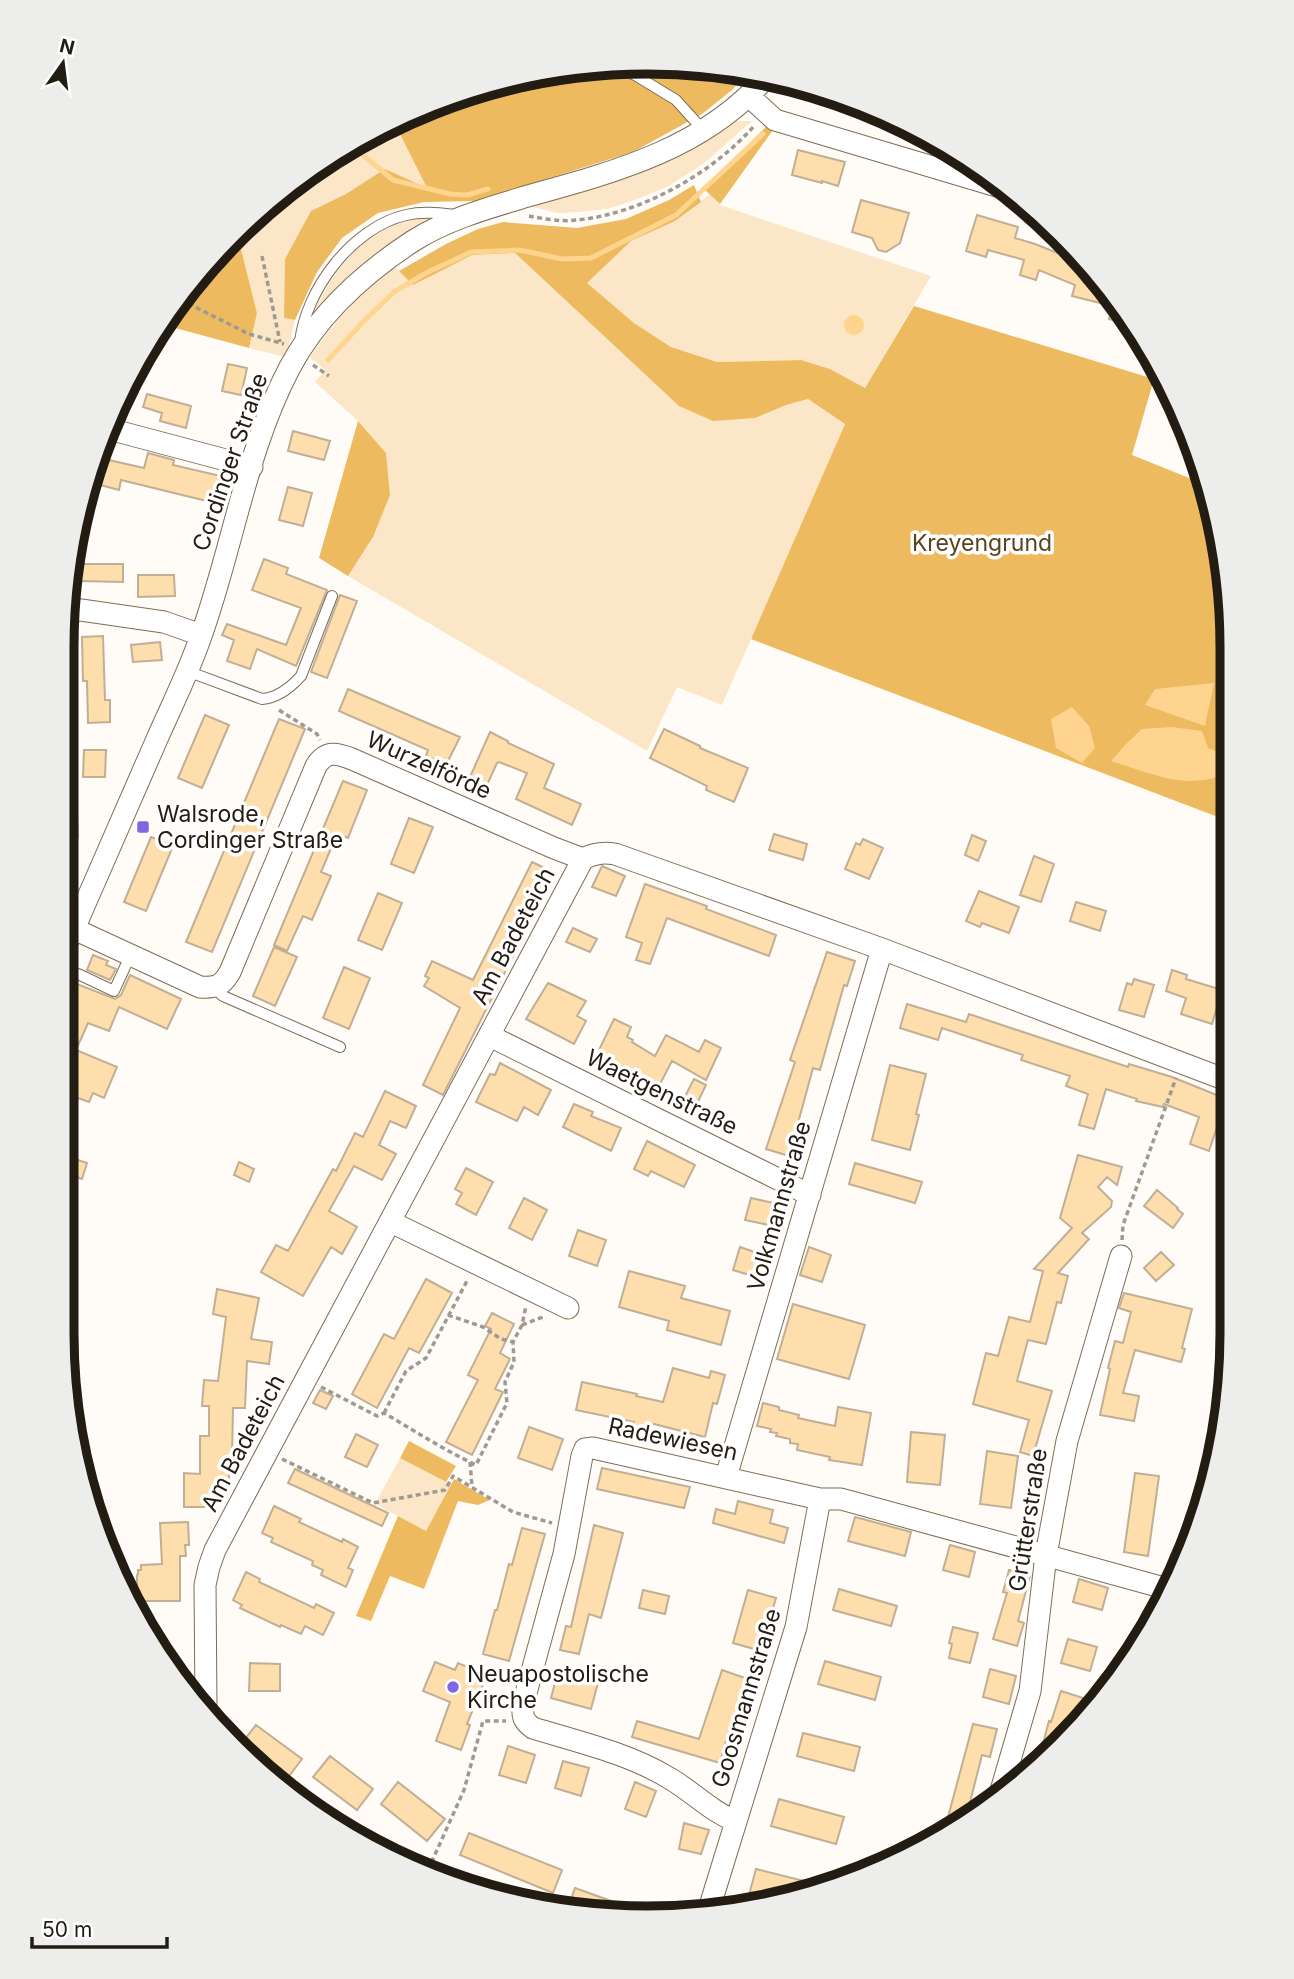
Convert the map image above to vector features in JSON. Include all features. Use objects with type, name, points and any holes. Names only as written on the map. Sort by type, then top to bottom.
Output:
[{"type":"street","name":"Cordinger Straße","points":[[74,929],[201,635],[272,405],[299,353],[327,315],[358,282],[415,239],[463,216],[637,163],[704,131],[750,97],[760,85]]},
{"type":"street","points":[[750,97],[775,120],[982,182]]},
{"type":"street","points":[[116,431],[252,467]]},
{"type":"street","points":[[75,610],[164,622],[201,635]]},
{"type":"street","name":"Wurzelförde","points":[[328,754],[337,753],[352,759],[583,859]]},
{"type":"street","points":[[74,929],[200,986],[214,988],[223,984],[316,766],[321,758],[328,754]]},
{"type":"street","points":[[583,859],[604,852],[615,854],[882,949],[1220,1078]]},
{"type":"street","name":"Am Badeteich","points":[[206,1698],[205,1585],[215,1550],[583,859]]},
{"type":"street","name":"Volkmannstraße","points":[[726,1477],[882,949]]},
{"type":"street","name":"Waetgenstraße","points":[[490,1036],[810,1195]]},
{"type":"street","points":[[391,1222],[568,1308]]},
{"type":"street","name":"Grütterstraße","points":[[1004,1780],[1030,1691],[1046,1555],[1067,1441],[1121,1256]]},
{"type":"street","name":"Radewiesen","points":[[525,1722],[523,1704],[570,1527],[585,1449],[593,1448],[820,1499],[841,1499],[1161,1587]]},
{"type":"street","name":"Goosmannstraße","points":[[711,1902],[796,1627],[820,1499]]},
{"type":"street","points":[[525,1722],[533,1728],[631,1760],[668,1777],[723,1816],[736,1821]]},
{"type":"lane","points":[[634,74],[676,100],[704,131]]},
{"type":"lane","points":[[299,353],[301,331],[308,309],[323,280],[340,257],[363,235],[382,223],[404,215],[426,212],[463,216]]},
{"type":"lane","points":[[187,671],[268,699],[293,685],[301,676],[332,596]]},
{"type":"lane","points":[[78,974],[114,991],[131,954]]},
{"type":"lane","points":[[214,988],[223,996],[340,1047]]},
{"type":"path","points":[[497,205],[517,214],[543,219],[576,220],[612,214],[642,204],[692,178],[718,160],[741,141],[767,112]]},
{"type":"path","points":[[262,256],[280,342]]},
{"type":"path","points":[[188,303],[248,334],[280,342],[299,353]]},
{"type":"path","points":[[262,699],[317,734],[328,754]]},
{"type":"path","points":[[1121,1256],[1123,1225],[1181,1063]]},
{"type":"path","points":[[328,1391],[377,1416],[384,1413],[406,1371],[426,1358],[476,1264]]},
{"type":"path","points":[[384,1413],[432,1443],[476,1465],[507,1403],[505,1382],[514,1362],[513,1342],[522,1325],[525,1307],[533,1291]]},
{"type":"path","points":[[448,1315],[484,1327],[501,1339],[513,1342]]},
{"type":"path","points":[[268,1452],[373,1503],[445,1490],[453,1476],[513,1512],[570,1527]]},
{"type":"path","points":[[470,1462],[472,1487]]},
{"type":"path","points":[[431,1863],[464,1790],[483,1721],[525,1722]]},
{"type":"shaded area","points":[[736,121],[752,121],[703,164],[667,187],[607,209],[558,213],[529,206],[635,176],[698,146]]},
{"type":"shaded area","points":[[398,131],[428,189],[346,194],[311,211],[284,318],[295,320],[286,357],[249,348],[257,313],[239,243],[328,170]]},
{"type":"shaded area","points":[[710,194],[720,205],[931,276],[865,388],[830,369],[801,360],[717,362],[671,347],[634,323],[586,283],[631,241],[675,221]]},
{"type":"shaded area","points":[[440,216],[390,244],[356,272],[308,328],[331,281],[367,241],[397,224]]},
{"type":"shaded area","points":[[515,253],[679,406],[786,405],[808,399],[845,424],[722,705],[677,687],[647,751],[348,576],[373,537],[386,453],[358,421],[315,382],[325,370],[310,357],[349,308],[394,266],[413,284],[472,255]]},
{"type":"shaded area","points":[[854,315],[861,318],[864,325],[861,332],[854,335],[847,332],[844,325],[847,318]]},
{"type":"shaded area","points":[[1214,683],[1205,726],[1145,705],[1155,689]]},
{"type":"shaded area","points":[[1072,707],[1089,726],[1095,748],[1082,763],[1056,748],[1051,719]]},
{"type":"shaded area","points":[[1172,727],[1202,731],[1208,748],[1220,753],[1220,776],[1195,781],[1181,780],[1153,775],[1111,761],[1142,729]]},
{"type":"shaded area","points":[[400,1458],[451,1485],[426,1531],[375,1504]]},
{"type":"green space","points":[[647,74],[740,81],[702,114],[633,152],[476,201],[424,202],[378,213],[342,238],[317,272],[295,320],[284,318],[285,259],[311,211],[346,194],[385,169],[427,188],[398,131],[463,104],[499,93],[572,78]]},
{"type":"green space","points":[[766,127],[773,130],[720,204],[703,188]]},
{"type":"green space","name":"Kreyengrund","points":[[694,185],[701,202],[675,221],[631,241],[587,283],[634,323],[671,347],[717,362],[801,360],[830,369],[865,388],[914,306],[1154,379],[1132,455],[1195,481],[1201,499],[1216,572],[1219,609],[1220,818],[751,639],[845,424],[808,399],[755,418],[713,421],[679,406],[515,253],[472,255],[413,285],[399,271],[446,244],[478,229],[503,222],[577,228],[626,219],[669,200]]},
{"type":"green space","points":[[239,243],[257,313],[249,348],[171,327]]},
{"type":"green space","points":[[358,421],[386,453],[390,495],[373,537],[348,576],[319,558]]},
{"type":"green space","points":[[409,1441],[456,1466],[446,1482],[400,1458]]},
{"type":"green space","points":[[454,1479],[490,1500],[478,1505],[458,1501],[424,1589],[390,1576],[371,1621],[356,1616],[398,1516],[426,1531]]},
{"type":"building","points":[[798,150],[845,162],[838,186],[792,175]]},
{"type":"building","points":[[861,200],[909,213],[900,243],[886,252],[878,250],[872,238],[852,232]]},
{"type":"building","points":[[977,215],[1018,227],[1015,238],[1067,257],[1107,305],[1072,296],[1075,285],[1039,270],[1036,280],[1020,275],[1024,260],[988,250],[986,257],[966,251]]},
{"type":"building","points":[[1111,310],[1120,322],[1109,319]]},
{"type":"building","points":[[228,364],[247,368],[241,395],[222,391]]},
{"type":"building","points":[[147,394],[191,406],[186,428],[160,421],[162,413],[143,407]]},
{"type":"building","points":[[293,431],[330,441],[324,460],[288,451]]},
{"type":"building","points":[[148,453],[174,460],[173,465],[225,477],[219,504],[121,480],[119,490],[98,484],[105,459],[144,468]]},
{"type":"building","points":[[288,487],[312,493],[303,526],[279,520]]},
{"type":"building","points":[[264,559],[288,568],[286,574],[327,590],[296,666],[257,649],[250,669],[227,661],[234,640],[222,635],[227,624],[286,645],[301,608],[252,590]]},
{"type":"building","points":[[80,564],[123,564],[123,582],[80,581]]},
{"type":"building","points":[[138,575],[174,575],[175,596],[138,597]]},
{"type":"building","points":[[340,595],[357,601],[327,678],[311,672]]},
{"type":"building","points":[[103,636],[105,700],[110,700],[110,722],[88,723],[82,637]]},
{"type":"building","points":[[160,642],[162,660],[133,662],[131,645]]},
{"type":"building","points":[[348,689],[460,737],[446,765],[426,756],[428,750],[339,711]]},
{"type":"building","points":[[205,715],[229,725],[202,788],[178,778]]},
{"type":"building","points":[[279,719],[305,729],[212,952],[186,942]]},
{"type":"building","points":[[664,729],[748,768],[734,802],[706,790],[707,786],[650,758]]},
{"type":"building","points":[[490,732],[554,764],[544,788],[581,804],[572,825],[516,799],[527,773],[499,762],[487,785],[470,777]]},
{"type":"building","points":[[84,750],[106,750],[105,777],[83,777]]},
{"type":"building","points":[[343,781],[367,790],[348,838],[337,834],[321,872],[331,876],[312,920],[303,916],[287,951],[274,945]]},
{"type":"building","points":[[409,818],[433,827],[414,873],[391,864]]},
{"type":"building","points":[[774,834],[807,844],[803,860],[769,850]]},
{"type":"building","points":[[972,835],[986,841],[978,861],[965,855]]},
{"type":"building","points":[[151,837],[173,846],[146,911],[124,902]]},
{"type":"building","points":[[863,839],[883,848],[869,879],[845,869],[856,843],[860,845]]},
{"type":"building","points":[[1034,856],[1054,864],[1041,902],[1020,895]]},
{"type":"building","points":[[532,862],[555,873],[443,1095],[423,1085],[460,1008],[424,986],[429,978],[425,976],[432,961],[473,980]]},
{"type":"building","points":[[602,866],[625,876],[616,896],[592,887]]},
{"type":"building","points":[[645,884],[776,935],[769,956],[667,918],[650,964],[636,960],[642,943],[626,937]]},
{"type":"building","points":[[979,891],[1019,907],[1009,933],[982,923],[980,927],[966,921]]},
{"type":"building","points":[[378,893],[402,903],[382,950],[358,940]]},
{"type":"building","points":[[1076,902],[1106,911],[1100,931],[1070,921]]},
{"type":"building","points":[[573,928],[597,939],[590,952],[566,942]]},
{"type":"building","points":[[274,947],[297,957],[275,1006],[253,996]]},
{"type":"building","points":[[827,952],[855,961],[847,986],[844,985],[820,1070],[813,1068],[789,1156],[766,1149],[795,1062],[790,1060]]},
{"type":"building","points":[[93,955],[108,961],[106,965],[116,969],[110,980],[87,970]]},
{"type":"building","points":[[344,967],[370,978],[349,1029],[323,1018]]},
{"type":"building","points":[[1172,970],[1187,975],[1186,979],[1220,989],[1212,1024],[1181,1014],[1186,998],[1166,991]]},
{"type":"building","points":[[130,975],[181,999],[167,1029],[119,1007],[109,1031],[88,1023],[76,1050],[117,1067],[104,1098],[93,1093],[89,1102],[78,1098],[74,1108],[74,983],[115,999],[121,995]]},
{"type":"building","points":[[1134,979],[1154,985],[1144,1017],[1119,1010],[1127,983],[1132,985]]},
{"type":"building","points":[[548,983],[586,1001],[577,1016],[586,1021],[574,1044],[526,1019]]},
{"type":"building","points":[[907,1004],[966,1022],[969,1014],[1128,1067],[1129,1064],[1172,1077],[1220,1096],[1220,1125],[1218,1124],[1209,1151],[1190,1144],[1199,1117],[1164,1104],[1163,1107],[1136,1101],[1137,1099],[1106,1089],[1094,1129],[1079,1125],[1088,1094],[1066,1086],[1070,1076],[1021,1060],[1023,1055],[942,1028],[938,1040],[900,1028]]},
{"type":"building","points":[[614,1019],[631,1027],[627,1037],[655,1056],[666,1035],[699,1052],[705,1040],[721,1048],[706,1080],[672,1061],[659,1086],[597,1054]]},
{"type":"building","points":[[500,1063],[551,1090],[538,1115],[524,1107],[517,1121],[476,1102],[490,1074],[495,1075]]},
{"type":"building","points":[[890,1065],[926,1074],[910,1150],[872,1140]]},
{"type":"building","points":[[694,1079],[706,1085],[696,1106],[683,1100]]},
{"type":"building","points":[[385,1091],[416,1106],[406,1128],[390,1121],[379,1145],[396,1154],[382,1180],[354,1166],[329,1211],[357,1227],[342,1254],[331,1247],[303,1296],[261,1272],[276,1245],[288,1251],[333,1169],[336,1171],[355,1133],[363,1137]]},
{"type":"building","points":[[574,1104],[593,1112],[591,1116],[621,1128],[611,1151],[563,1127]]},
{"type":"building","points":[[647,1141],[695,1165],[684,1187],[651,1171],[648,1176],[634,1169]]},
{"type":"building","points":[[1078,1155],[1122,1167],[1117,1185],[1107,1177],[1098,1187],[1112,1201],[1111,1207],[1082,1233],[1089,1239],[1058,1273],[1068,1276],[1061,1303],[1057,1302],[1046,1344],[1028,1340],[1017,1381],[1052,1391],[1033,1456],[1020,1452],[1029,1420],[973,1404],[986,1353],[998,1356],[1009,1317],[1030,1322],[1043,1271],[1034,1269],[1072,1228],[1060,1218]]},
{"type":"building","points":[[74,1159],[87,1163],[82,1179],[74,1176]]},
{"type":"building","points":[[239,1162],[254,1169],[249,1182],[234,1175]]},
{"type":"building","points":[[855,1163],[922,1182],[915,1203],[849,1184]]},
{"type":"building","points":[[466,1168],[493,1182],[476,1215],[456,1204],[462,1193],[455,1189]]},
{"type":"building","points":[[1157,1190],[1183,1214],[1173,1228],[1144,1206]]},
{"type":"building","points":[[524,1198],[547,1210],[532,1240],[509,1228]]},
{"type":"building","points":[[751,1198],[778,1204],[773,1226],[745,1220]]},
{"type":"building","points":[[578,1230],[606,1240],[597,1266],[569,1256]]},
{"type":"building","points":[[740,1247],[763,1255],[756,1277],[733,1270]]},
{"type":"building","points":[[809,1247],[831,1255],[822,1282],[800,1275]]},
{"type":"building","points":[[1161,1252],[1174,1265],[1156,1281],[1144,1268]]},
{"type":"building","points":[[629,1271],[685,1286],[681,1298],[730,1311],[721,1345],[667,1330],[669,1321],[619,1307]]},
{"type":"building","points":[[426,1279],[452,1293],[419,1353],[409,1348],[377,1408],[352,1394],[384,1334],[394,1339]]},
{"type":"building","points":[[217,1289],[259,1298],[251,1339],[272,1342],[269,1364],[247,1361],[245,1408],[233,1408],[229,1485],[213,1485],[213,1507],[184,1507],[184,1473],[200,1474],[200,1436],[209,1436],[209,1406],[202,1406],[204,1380],[218,1381],[226,1317],[213,1314]]},
{"type":"building","points":[[1124,1293],[1192,1309],[1181,1362],[1135,1350],[1123,1393],[1139,1396],[1134,1421],[1100,1415],[1115,1341],[1123,1343],[1131,1312],[1119,1308]]},
{"type":"building","points":[[793,1304],[865,1325],[849,1379],[777,1359]]},
{"type":"building","points":[[492,1313],[514,1324],[500,1353],[510,1359],[495,1389],[503,1392],[472,1455],[446,1442],[478,1380],[468,1375],[491,1329],[485,1326]]},
{"type":"building","points":[[673,1368],[709,1378],[711,1371],[725,1375],[717,1404],[713,1403],[705,1437],[650,1423],[647,1434],[632,1430],[634,1422],[576,1410],[582,1382],[663,1402]]},
{"type":"building","points":[[320,1390],[333,1396],[326,1409],[313,1403]]},
{"type":"building","points":[[763,1403],[799,1415],[798,1418],[835,1426],[838,1407],[871,1413],[862,1465],[829,1460],[830,1457],[797,1450],[798,1444],[790,1443],[790,1439],[776,1436],[777,1433],[770,1432],[771,1429],[757,1426]]},
{"type":"building","points":[[529,1427],[563,1439],[552,1470],[518,1458]]},
{"type":"building","points":[[911,1432],[945,1435],[940,1485],[907,1482]]},
{"type":"building","points":[[356,1434],[378,1445],[367,1467],[345,1457]]},
{"type":"building","points":[[987,1451],[1018,1456],[1011,1508],[980,1504]]},
{"type":"building","points":[[602,1468],[690,1487],[684,1508],[597,1489]]},
{"type":"building","points":[[295,1469],[388,1513],[382,1526],[288,1483]]},
{"type":"building","points":[[1135,1473],[1159,1476],[1148,1556],[1124,1552]]},
{"type":"building","points":[[738,1501],[773,1510],[770,1523],[788,1528],[784,1543],[713,1523],[716,1509],[735,1514]]},
{"type":"building","points":[[274,1506],[301,1519],[299,1522],[358,1547],[348,1568],[353,1570],[346,1587],[321,1575],[323,1570],[312,1565],[313,1561],[271,1542],[273,1538],[262,1533]]},
{"type":"building","points":[[855,1517],[911,1532],[905,1556],[848,1541]]},
{"type":"building","points":[[188,1522],[189,1545],[185,1545],[186,1556],[180,1556],[180,1601],[141,1601],[137,1594],[137,1575],[141,1565],[162,1564],[160,1523]]},
{"type":"building","points":[[594,1525],[623,1533],[601,1618],[589,1614],[579,1654],[560,1650],[566,1626],[571,1627]]},
{"type":"building","points":[[522,1528],[545,1534],[509,1661],[483,1654]]},
{"type":"building","points":[[950,1545],[975,1552],[969,1577],[943,1570]]},
{"type":"building","points":[[1009,1570],[1030,1576],[1018,1621],[1024,1623],[1017,1646],[993,1639],[1007,1593],[1003,1592]]},
{"type":"building","points":[[246,1572],[260,1579],[259,1582],[314,1608],[316,1604],[334,1613],[323,1635],[305,1626],[301,1634],[240,1608],[242,1605],[233,1600]]},
{"type":"building","points":[[1079,1579],[1108,1588],[1102,1610],[1073,1602]]},
{"type":"building","points":[[839,1589],[897,1606],[891,1626],[833,1610]]},
{"type":"building","points":[[643,1590],[669,1596],[665,1614],[639,1608]]},
{"type":"building","points":[[748,1590],[776,1598],[761,1651],[733,1643]]},
{"type":"building","points":[[953,1627],[978,1633],[970,1663],[949,1658]]},
{"type":"building","points":[[1068,1639],[1097,1647],[1090,1671],[1061,1663]]},
{"type":"building","points":[[825,1661],[881,1677],[875,1700],[818,1684]]},
{"type":"building","name":"Neuapostolische Kirche","points":[[435,1662],[455,1670],[458,1663],[484,1674],[481,1681],[484,1682],[467,1724],[470,1725],[461,1750],[436,1741],[450,1702],[423,1691]]},
{"type":"building","points":[[250,1663],[280,1664],[280,1691],[249,1691]]},
{"type":"building","points":[[990,1669],[1016,1676],[1009,1704],[983,1697]]},
{"type":"building","points":[[722,1670],[751,1680],[733,1733],[729,1731],[720,1763],[632,1737],[637,1721],[699,1739]]},
{"type":"building","points":[[575,1672],[599,1679],[591,1709],[551,1698],[556,1679],[573,1683]]},
{"type":"building","points":[[1061,1691],[1087,1699],[1042,1748],[1049,1721],[1051,1722]]},
{"type":"building","points":[[973,1724],[997,1729],[990,1757],[982,1755],[969,1807],[947,1821]]},
{"type":"building","points":[[256,1725],[302,1759],[287,1778],[244,1740]]},
{"type":"building","points":[[803,1733],[860,1747],[854,1771],[797,1756]]},
{"type":"building","points":[[508,1746],[535,1755],[526,1783],[499,1775]]},
{"type":"building","points":[[330,1756],[373,1789],[357,1810],[313,1777]]},
{"type":"building","points":[[563,1761],[589,1768],[581,1796],[555,1788]]},
{"type":"building","points":[[398,1782],[445,1819],[427,1841],[381,1804]]},
{"type":"building","points":[[635,1782],[656,1791],[646,1817],[625,1809]]},
{"type":"building","points":[[779,1799],[844,1817],[836,1844],[771,1826]]},
{"type":"building","points":[[684,1823],[709,1830],[701,1854],[679,1849]]},
{"type":"building","points":[[469,1833],[562,1870],[553,1893],[460,1855]]},
{"type":"building","points":[[756,1869],[808,1882],[759,1894],[749,1895]]},
{"type":"building","points":[[575,1888],[621,1905],[609,1904],[571,1901]]},
{"type":"waterway","points":[[328,360],[394,292],[426,273],[471,252],[520,250],[562,259],[591,258],[676,215],[763,134]]},
{"type":"waterway","points":[[358,151],[393,180],[450,194],[467,195],[488,189]]},
{"type":"place","name":"Walsrode, Cordinger Straße","points":[[143,827]]},
{"type":"place","name":"Neuapostolische Kirche","points":[[453,1687]]}]
